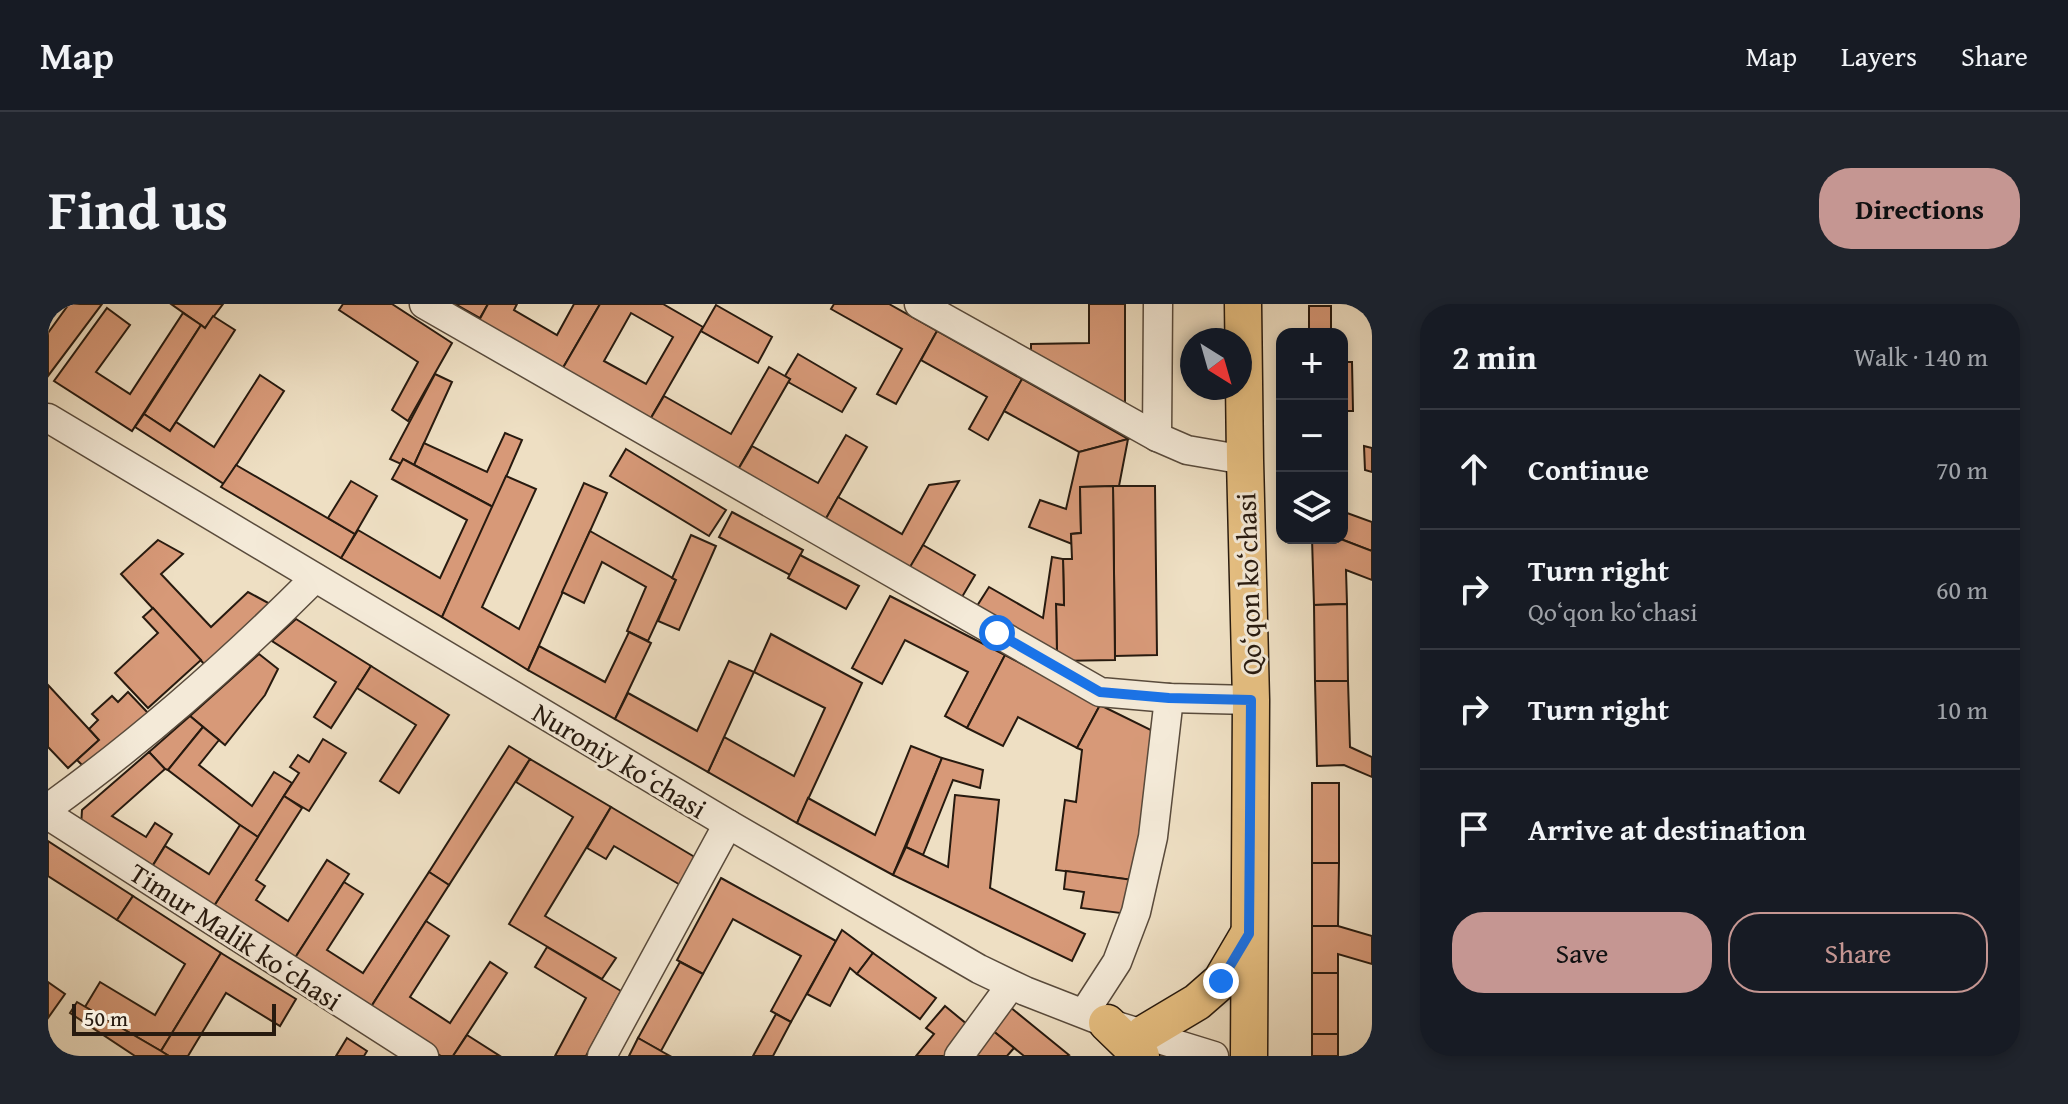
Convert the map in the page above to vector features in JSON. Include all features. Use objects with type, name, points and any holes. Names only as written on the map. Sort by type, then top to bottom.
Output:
[{"type":"main road","name":"Qoʻqon koʻchasi","points":[[1243,304],[1251,700],[1249,1056]]},
{"type":"main road","points":[[1096,1018],[1143,1045],[1221,981],[1249,934]]},
{"type":"street","points":[[424,304],[1100,692],[1251,700]]},
{"type":"street","points":[[919,304],[1157,437],[1187,450],[1245,460]]},
{"type":"street","points":[[1157,437],[1158,304]]},
{"type":"street","name":"Nuroniy koʻchasi","points":[[48,418],[728,824],[979,969],[1096,1018]]},
{"type":"street","points":[[48,808],[101,770],[165,716],[263,630],[315,578]]},
{"type":"street","points":[[1096,1018],[1136,912],[1153,837],[1169,698]]},
{"type":"street","name":"Timur Malik koʻchasi","points":[[48,815],[424,1056]]},
{"type":"street","points":[[602,1056],[728,824]]},
{"type":"street","points":[[959,1056],[1011,985]]},
{"type":"street","points":[[1143,1045],[1214,1056]]},
{"type":"building","points":[[69,304],[102,304],[48,376],[48,333]]},
{"type":"building","points":[[171,304],[223,304],[205,328]]},
{"type":"building","points":[[343,304],[392,304],[452,343],[408,421],[392,410],[418,362],[339,310]]},
{"type":"building","points":[[455,304],[488,304],[480,318]]},
{"type":"building","points":[[488,304],[517,304],[514,310],[557,335],[574,304],[600,304],[560,373],[476,326]]},
{"type":"building","points":[[600,304],[663,304],[703,327],[648,423],[560,373]],"holes":[[[631,313],[673,337],[646,384],[604,361]]]},
{"type":"building","points":[[834,304],[889,304],[937,331],[896,404],[877,394],[902,349],[831,309]]},
{"type":"building","points":[[1089,304],[1125,304],[1125,407],[1031,355],[1031,344],[1089,343]]},
{"type":"building","points":[[716,305],[772,337],[758,363],[701,331]]},
{"type":"building","points":[[1309,306],[1331,306],[1331,328],[1309,328]]},
{"type":"building","points":[[107,308],[130,325],[96,372],[130,394],[183,313],[201,325],[132,431],[54,381]]},
{"type":"building","points":[[213,316],[235,330],[170,431],[144,414],[201,325],[205,328]]},
{"type":"building","points":[[937,331],[1022,379],[988,440],[969,429],[987,397],[921,360]]},
{"type":"building","points":[[798,354],[856,388],[842,412],[788,382],[790,379],[785,376]]},
{"type":"building","points":[[1348,362],[1352,362],[1353,411],[1348,411]]},
{"type":"building","points":[[769,367],[790,379],[736,473],[648,423],[664,396],[731,434]]},
{"type":"building","points":[[435,374],[452,382],[414,465],[403,459],[401,464],[390,459]]},
{"type":"building","points":[[260,375],[284,391],[224,484],[135,427],[144,414],[170,431],[176,422],[214,447]]},
{"type":"building","points":[[1022,379],[1128,439],[1079,452],[1004,411]]},
{"type":"building","points":[[505,433],[522,440],[493,507],[414,465],[424,443],[487,472]]},
{"type":"building","points":[[846,435],[867,447],[824,522],[736,473],[752,446],[818,483]]},
{"type":"building","points":[[1128,439],[1119,486],[1080,487],[1081,533],[1071,534],[1072,544],[1029,527],[1040,500],[1066,509],[1079,452]]},
{"type":"building","points":[[1364,446],[1372,448],[1372,472],[1365,470]]},
{"type":"building","points":[[626,449],[726,510],[709,536],[610,476]]},
{"type":"building","points":[[403,459],[493,507],[442,617],[341,558],[358,530],[440,578],[467,520],[392,479]]},
{"type":"building","points":[[236,465],[355,534],[341,558],[221,487]]},
{"type":"building","points":[[506,476],[536,489],[482,607],[519,629],[584,483],[607,493],[528,670],[442,617]]},
{"type":"building","points":[[351,481],[377,496],[355,534],[328,518]]},
{"type":"building","points":[[959,481],[909,570],[824,522],[838,497],[902,534],[929,485]]},
{"type":"building","points":[[1113,486],[1155,486],[1157,655],[1115,656]]},
{"type":"building","points":[[1113,486],[1115,660],[1057,661],[1056,604],[1064,605],[1063,559],[1072,559],[1071,534],[1081,533],[1080,487]]},
{"type":"building","points":[[732,512],[803,550],[790,575],[719,537]]},
{"type":"building","points":[[1348,513],[1372,522],[1372,551],[1348,542]]},
{"type":"building","points":[[590,531],[676,580],[648,641],[627,631],[646,587],[602,562],[584,603],[562,592]]},
{"type":"building","points":[[691,535],[716,546],[679,630],[658,621]]},
{"type":"building","points":[[158,540],[183,554],[161,574],[211,627],[248,592],[272,605],[206,666],[121,574]]},
{"type":"building","points":[[1348,542],[1372,551],[1372,580],[1346,570],[1347,604],[1314,605],[1312,544]]},
{"type":"building","points":[[923,545],[975,575],[962,597],[910,567]]},
{"type":"building","points":[[800,555],[859,586],[846,609],[788,578]]},
{"type":"building","points":[[1052,557],[1063,559],[1064,605],[1056,604],[1057,653],[977,606],[989,587],[1043,618]]},
{"type":"building","points":[[890,596],[1005,655],[967,728],[945,716],[968,672],[905,640],[882,684],[852,668]]},
{"type":"building","points":[[1347,604],[1348,681],[1315,681],[1314,605]]},
{"type":"building","points":[[153,608],[201,660],[148,708],[115,673],[158,633],[143,617]]},
{"type":"building","points":[[296,619],[371,666],[331,728],[314,717],[336,682],[272,641]]},
{"type":"building","points":[[629,632],[651,643],[615,719],[528,670],[539,646],[605,682]]},
{"type":"building","points":[[771,634],[862,683],[797,823],[708,772],[724,737],[794,776],[825,708],[754,672]]},
{"type":"building","points":[[259,654],[278,669],[265,695],[225,745],[190,716]]},
{"type":"building","points":[[1005,655],[1100,705],[1077,748],[1018,717],[1003,746],[967,728]]},
{"type":"building","points":[[729,661],[754,672],[708,772],[615,719],[628,693],[697,731]]},
{"type":"building","points":[[371,666],[449,715],[399,793],[380,781],[416,725],[357,688]]},
{"type":"building","points":[[1315,681],[1348,681],[1350,747],[1372,757],[1372,777],[1344,765],[1317,766]]},
{"type":"building","points":[[48,685],[99,740],[68,768],[48,747]]},
{"type":"building","points":[[128,692],[148,713],[87,770],[77,760],[99,740],[89,729],[98,720],[92,714],[112,696],[118,702]]},
{"type":"building","points":[[1100,705],[1153,731],[1133,880],[1056,870],[1065,800],[1076,802],[1082,750],[1077,748]]},
{"type":"building","points":[[190,716],[203,727],[168,770],[165,769],[149,752]]},
{"type":"building","points":[[203,727],[219,740],[199,765],[252,806],[274,772],[292,783],[258,837],[168,770]]},
{"type":"building","points":[[323,739],[346,753],[309,811],[284,796],[299,773],[290,767],[298,755],[309,762]]},
{"type":"building","points":[[509,746],[530,759],[449,885],[429,872]]},
{"type":"building","points":[[911,746],[942,758],[893,875],[797,823],[808,798],[875,835]]},
{"type":"building","points":[[149,752],[165,769],[112,816],[146,837],[155,823],[172,834],[150,870],[81,826],[82,810]]},
{"type":"building","points":[[942,758],[983,770],[980,788],[953,780],[923,855],[906,847]]},
{"type":"building","points":[[530,759],[611,807],[545,916],[616,958],[602,979],[509,924],[573,817],[516,782]]},
{"type":"building","points":[[1312,783],[1339,783],[1339,863],[1312,863]]},
{"type":"building","points":[[955,795],[999,800],[990,888],[1085,934],[1072,961],[893,875],[906,847],[948,867]]},
{"type":"building","points":[[284,796],[302,808],[256,880],[265,886],[256,900],[288,921],[327,860],[349,874],[293,961],[212,909]]},
{"type":"building","points":[[611,807],[698,859],[682,886],[614,846],[606,859],[587,848]]},
{"type":"building","points":[[240,825],[258,837],[212,909],[150,870],[165,846],[209,874]]},
{"type":"building","points":[[48,841],[133,896],[117,920],[48,876]]},
{"type":"building","points":[[1312,863],[1339,863],[1338,926],[1312,926]]},
{"type":"building","points":[[1066,871],[1133,880],[1128,914],[1081,908],[1084,892],[1064,889]]},
{"type":"building","points":[[429,872],[449,885],[369,1010],[293,961],[344,882],[363,894],[327,950],[363,973]]},
{"type":"building","points":[[721,878],[836,941],[791,1022],[771,1011],[801,956],[733,919],[703,974],[677,960]]},
{"type":"building","points":[[133,896],[221,953],[161,1051],[85,1007],[100,982],[155,1015],[185,964],[117,920]]},
{"type":"building","points":[[426,921],[449,936],[410,997],[450,1023],[490,962],[507,973],[453,1056],[441,1056],[369,1010]]},
{"type":"building","points":[[1312,926],[1338,926],[1372,936],[1372,964],[1338,954],[1338,973],[1312,973]]},
{"type":"building","points":[[842,930],[873,953],[857,974],[850,968],[830,1006],[807,994]]},
{"type":"building","points":[[547,947],[621,991],[586,1056],[555,1056],[586,998],[535,967]]},
{"type":"building","points":[[221,953],[296,999],[280,1026],[226,993],[188,1056],[169,1056],[161,1051]]},
{"type":"building","points":[[873,953],[936,998],[920,1019],[857,974]]},
{"type":"building","points":[[680,962],[703,974],[661,1051],[638,1038]]},
{"type":"building","points":[[1312,973],[1338,973],[1338,1034],[1312,1034]]},
{"type":"building","points":[[48,982],[65,994],[48,1018]]},
{"type":"building","points":[[77,1002],[169,1056],[135,1056],[70,1013]]},
{"type":"building","points":[[945,1006],[974,1030],[952,1056],[916,1056],[934,1034],[926,1028]]},
{"type":"building","points":[[1010,1007],[1069,1055],[1024,1056],[992,1030]]},
{"type":"building","points":[[776,1014],[791,1022],[773,1056],[753,1056]]},
{"type":"building","points":[[992,1030],[1014,1048],[1007,1056],[971,1056]]},
{"type":"building","points":[[1312,1034],[1338,1034],[1338,1056],[1312,1056]]},
{"type":"building","points":[[467,1035],[500,1056],[453,1056]]},
{"type":"building","points":[[347,1038],[367,1051],[364,1056],[336,1056]]},
{"type":"building","points":[[638,1038],[661,1051],[670,1056],[629,1056]]},
{"type":"route","points":[[997,633],[1100,692],[1251,700],[1249,934],[1221,981]]}]
